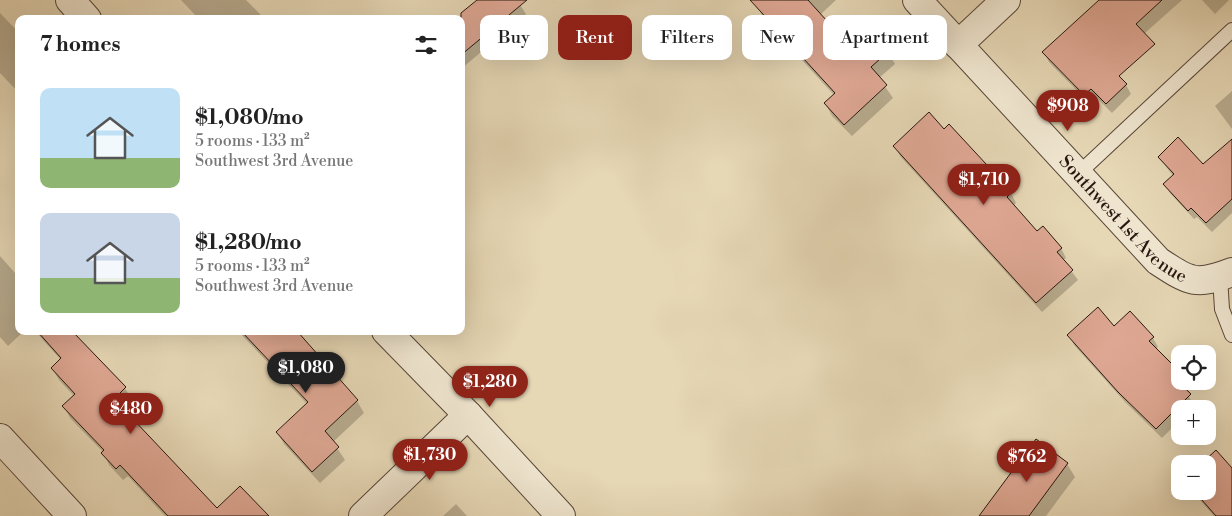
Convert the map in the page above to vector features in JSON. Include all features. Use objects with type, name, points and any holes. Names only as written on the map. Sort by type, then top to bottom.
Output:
[{"type":"street","points":[[70,0],[83,15]]},
{"type":"street","name":"Southwest 1st Avenue","points":[[917,0],[1158,261],[1183,277],[1205,282],[1226,275]]},
{"type":"street","points":[[958,45],[1006,0]]},
{"type":"street","points":[[390,335],[468,415],[561,516]]},
{"type":"street","points":[[363,516],[468,415]]},
{"type":"street","points":[[0,438],[72,516]]},
{"type":"lane","points":[[1078,174],[1232,30]]},
{"type":"lane","points":[[1226,275],[1222,308],[1232,335]]},
{"type":"building","points":[[477,0],[527,0],[509,15],[480,15],[480,39],[465,52],[465,15],[461,15]]},
{"type":"building","points":[[750,0],[808,0],[823,17],[823,60],[879,60],[871,67],[887,85],[844,125],[824,103],[835,93],[805,60],[813,60],[813,15],[764,15]]},
{"type":"building","points":[[1099,0],[1162,0],[1136,24],[1155,44],[1119,76],[1127,84],[1106,104],[1091,89],[1084,95],[1042,52]]},
{"type":"building","points":[[929,112],[944,129],[949,124],[1012,192],[1007,197],[1037,231],[1043,226],[1062,248],[1057,252],[1073,270],[1036,303],[893,146]]},
{"type":"building","points":[[1178,137],[1203,164],[1232,139],[1232,199],[1206,223],[1191,208],[1188,211],[1163,184],[1174,174],[1158,157]]},
{"type":"building","points":[[1098,307],[1114,326],[1130,311],[1154,337],[1149,341],[1171,363],[1171,390],[1187,390],[1191,394],[1185,400],[1171,400],[1171,414],[1156,429],[1118,392],[1067,335]]},
{"type":"building","points":[[41,335],[76,335],[126,387],[114,399],[217,508],[240,486],[269,516],[168,516],[120,465],[116,469],[101,453],[104,450],[62,406],[75,394],[51,368],[61,358]]},
{"type":"building","points":[[245,335],[301,335],[358,400],[325,431],[339,447],[312,472],[276,432],[308,402]]},
{"type":"building","points":[[1036,439],[1068,463],[1029,516],[979,516]]},
{"type":"building","points":[[1216,450],[1232,468],[1232,516],[1216,516],[1202,500],[1216,500],[1216,455],[1211,455]]}]
